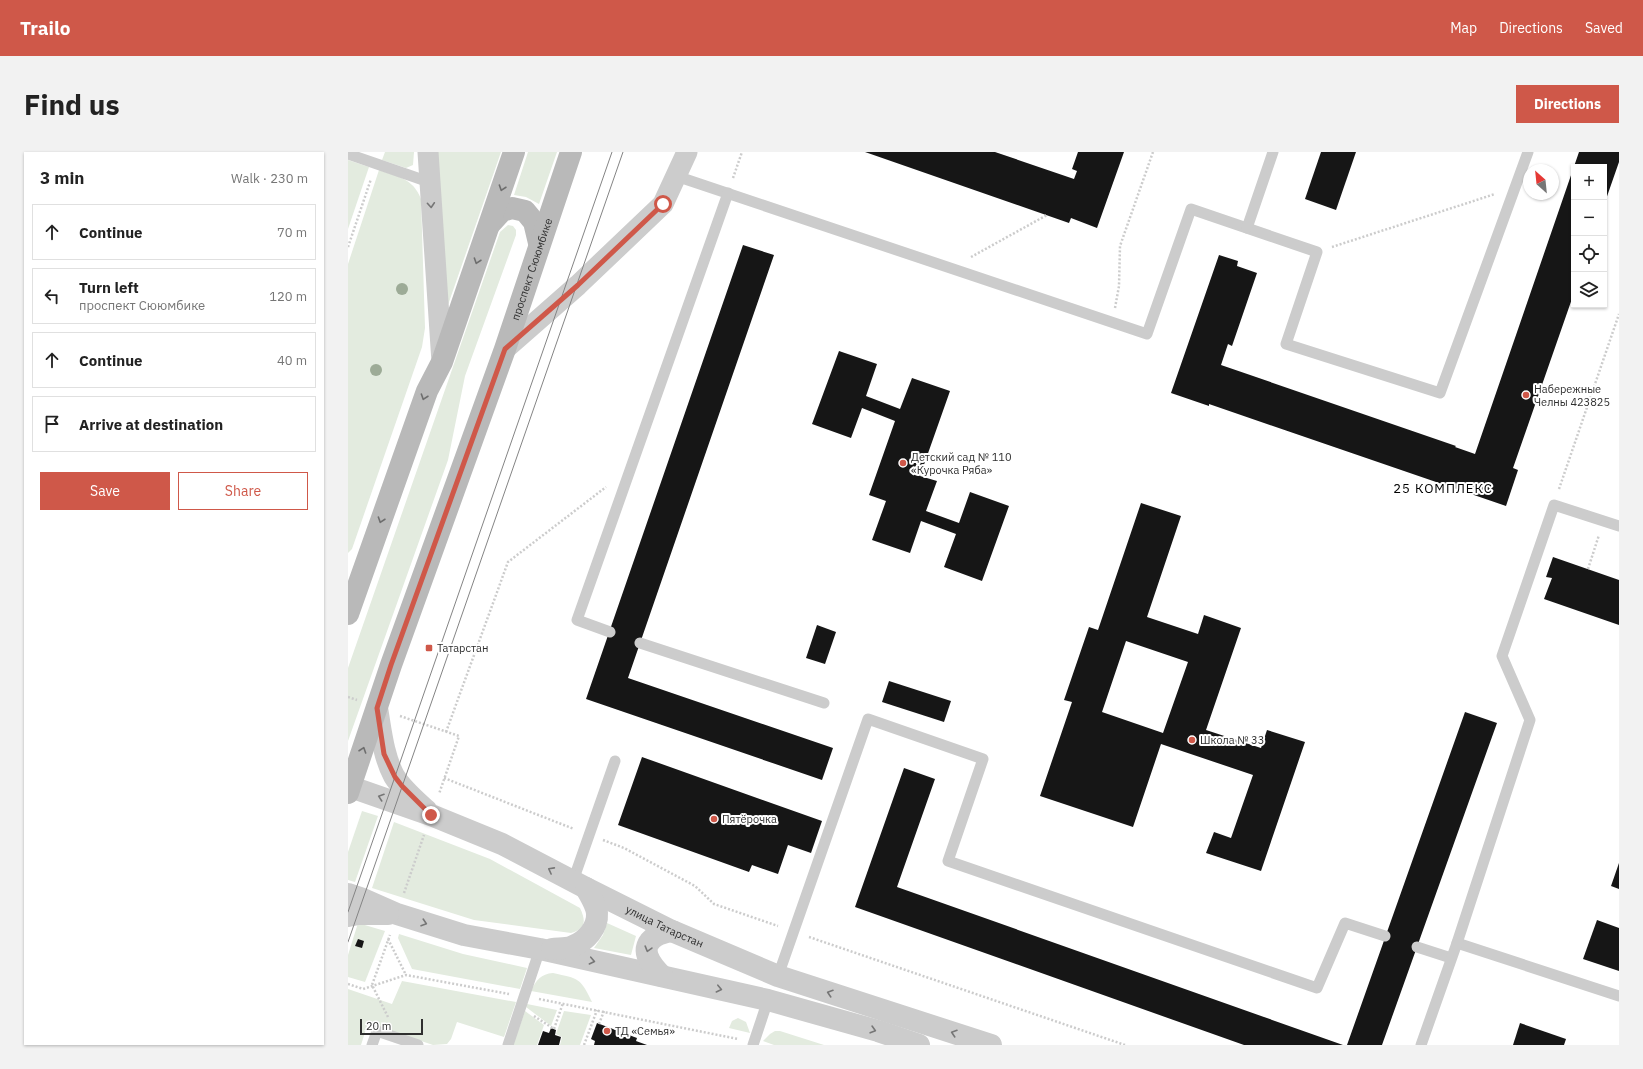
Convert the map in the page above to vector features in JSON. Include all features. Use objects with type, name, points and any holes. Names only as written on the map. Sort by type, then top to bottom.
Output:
[{"type":"main road","points":[[348,614],[427,391],[442,362],[514,152]]},
{"type":"main road","name":"проспект Сююмбике","points":[[349,788],[378,708],[394,657],[505,349],[570,152]]},
{"type":"main road","points":[[490,224],[502,211],[512,208],[525,211],[534,222],[539,243]]},
{"type":"street","points":[[428,152],[442,362]]},
{"type":"street","points":[[505,349],[578,285],[663,204],[687,152]]},
{"type":"street","points":[[378,708],[384,754],[395,777],[431,816]]},
{"type":"street","name":"улица Татарстан","points":[[349,788],[431,816],[502,844],[579,885],[672,931],[778,976],[991,1045]]},
{"type":"street","points":[[540,949],[572,947],[584,940],[595,927],[597,913],[594,900],[579,885]]},
{"type":"street","points":[[348,894],[397,914],[464,935],[540,949],[768,1000],[878,1031],[919,1045]]},
{"type":"street","points":[[348,916],[358,914],[397,914]]},
{"type":"street","points":[[662,976],[651,965],[646,956],[648,945],[656,936],[672,931]]},
{"type":"lane","points":[[1246,228],[1273,152]]},
{"type":"lane","points":[[676,176],[1147,334],[1191,210],[1317,252],[1286,344],[1440,393],[1528,152]]},
{"type":"lane","points":[[348,154],[429,182]]},
{"type":"lane","points":[[610,632],[577,620],[728,193]]},
{"type":"lane","points":[[1421,1045],[1457,943],[1530,720],[1502,656],[1554,505],[1619,526]]},
{"type":"lane","points":[[640,643],[824,702]]},
{"type":"lane","points":[[778,976],[868,719],[983,759],[948,861],[1317,988],[1346,923],[1385,936]]},
{"type":"lane","points":[[579,885],[615,761]]},
{"type":"lane","points":[[1457,943],[1619,996]]},
{"type":"lane","points":[[1417,947],[1451,958]]},
{"type":"lane","points":[[508,1045],[540,949]]},
{"type":"lane","points":[[753,1045],[768,1000]]},
{"type":"lane","points":[[372,1045],[377,1031],[418,1045]]},
{"type":"path","points":[[728,193],[742,152]]},
{"type":"path","points":[[1112,322],[1119,286],[1120,246],[1153,152]]},
{"type":"path","points":[[348,247],[376,164]]},
{"type":"path","points":[[1317,252],[1515,188]]},
{"type":"path","points":[[952,268],[1046,215]]},
{"type":"path","points":[[1554,505],[1619,314]]},
{"type":"path","points":[[446,732],[508,562],[630,469]]},
{"type":"path","points":[[1588,569],[1603,521]]},
{"type":"path","points":[[348,697],[459,736],[372,985],[388,1018],[394,1020]]},
{"type":"path","points":[[388,939],[406,975]]},
{"type":"path","points":[[348,984],[363,988],[406,975],[522,1002],[563,1003],[731,1038]]},
{"type":"path","points":[[522,1002],[554,1029],[563,1003]]},
{"type":"path","points":[[584,1045],[597,1010]]},
{"type":"path","points":[[599,1024],[604,1012]]},
{"type":"shaded area","points":[[385,152],[414,152],[413,165],[406,168],[382,160]]},
{"type":"shaded area","points":[[436,152],[501,152],[448,305]]},
{"type":"shaded area","points":[[528,152],[557,152],[539,204],[526,197],[514,195]]},
{"type":"shaded area","points":[[348,160],[369,167],[348,229]]},
{"type":"shaded area","points":[[379,170],[409,182],[418,192],[421,199],[425,328],[422,347],[352,549],[348,553],[348,264]]},
{"type":"shaded area","points":[[508,225],[513,226],[516,230],[516,235],[465,376],[448,460],[348,741],[348,668],[500,232]]},
{"type":"shaded area","points":[[362,811],[378,816],[355,882],[348,880],[348,852]]},
{"type":"shaded area","points":[[394,822],[490,859],[580,908],[584,920],[582,926],[580,929],[571,933],[474,920],[372,888]]},
{"type":"shaded area","points":[[358,923],[385,931],[365,982],[348,977],[348,955]]},
{"type":"shaded area","points":[[607,923],[636,936],[631,955],[594,948],[603,935]]},
{"type":"shaded area","points":[[399,934],[463,954],[527,968],[520,989],[412,969],[398,938]]},
{"type":"shaded area","points":[[553,973],[578,980],[592,1002],[531,991],[539,978]]},
{"type":"shaded area","points":[[402,981],[516,1002],[504,1037],[457,1022],[451,1039],[447,1044],[433,1045],[368,1023],[361,1045],[348,1045],[348,989],[392,1004]]},
{"type":"shaded area","points":[[527,1004],[557,1010],[551,1026],[526,1007]]},
{"type":"shaded area","points":[[525,1011],[544,1025],[537,1045],[513,1045]]},
{"type":"shaded area","points":[[564,1011],[591,1015],[580,1045],[560,1045],[562,1037],[556,1034]]},
{"type":"shaded area","points":[[738,1018],[746,1022],[750,1033],[729,1028],[732,1021]]},
{"type":"shaded area","points":[[775,1031],[780,1031],[824,1045],[774,1045],[763,1041]]},
{"type":"building","points":[[865,152],[995,152],[1074,179],[1077,171],[1072,169],[1078,152],[1124,152],[1097,228],[1071,218],[1069,223]]},
{"type":"building","points":[[1321,152],[1356,152],[1336,210],[1305,199]]},
{"type":"building","points":[[1579,152],[1619,152],[1619,162],[1607,196],[1607,164],[1575,164]]},
{"type":"building","points":[[1571,175],[1571,302],[1513,468],[1518,470],[1506,506],[1209,404],[1209,406],[1171,393],[1219,255],[1238,261],[1237,266],[1257,273],[1232,346],[1228,344],[1221,365],[1456,446],[1455,447],[1475,454]]},
{"type":"building","points":[[743,245],[774,255],[628,678],[833,748],[822,780],[586,699]]},
{"type":"building","points":[[839,351],[877,364],[866,396],[900,409],[912,378],[950,391],[920,476],[937,481],[926,511],[959,523],[970,492],[1009,506],[982,581],[944,567],[956,534],[921,521],[910,553],[872,540],[886,501],[869,495],[895,421],[862,408],[851,438],[812,424]]},
{"type":"building","points":[[1141,503],[1181,516],[1147,617],[1198,634],[1204,615],[1241,628],[1206,730],[1261,748],[1267,730],[1305,742],[1261,871],[1206,853],[1214,832],[1231,838],[1253,775],[1161,744],[1133,827],[1040,796],[1072,702],[1064,700],[1089,627],[1098,630]],"holes":[[[1126,641],[1188,662],[1163,733],[1102,712]]]},
{"type":"building","points":[[1553,557],[1619,580],[1619,625],[1544,599],[1552,578],[1546,577]]},
{"type":"building","points":[[817,625],[836,632],[825,664],[806,658]]},
{"type":"building","points":[[889,681],[951,701],[944,722],[882,702]]},
{"type":"building","points":[[1465,712],[1497,723],[1382,1045],[1347,1045]]},
{"type":"building","points":[[642,757],[822,821],[811,853],[788,845],[778,874],[752,865],[749,872],[618,825]]},
{"type":"building","points":[[904,768],[935,779],[897,887],[1343,1045],[1244,1045],[855,907]]},
{"type":"building","points":[[1619,863],[1619,889],[1611,886]]},
{"type":"building","points":[[1597,920],[1619,928],[1619,971],[1583,959]]},
{"type":"building","points":[[358,939],[364,941],[362,948],[355,946]]},
{"type":"building","name":"ТД «Семья»","points":[[597,1023],[637,1038],[636,1041],[647,1045],[594,1045],[595,1041],[591,1039]]},
{"type":"building","points":[[1520,1023],[1566,1039],[1564,1045],[1513,1045]]},
{"type":"building","points":[[551,1028],[556,1030],[555,1035],[561,1037],[559,1045],[538,1045],[543,1031],[549,1033]]},
{"type":"tram line","points":[[348,912],[612,152]]},
{"type":"tram line","points":[[348,942],[623,152]]},
{"type":"place","name":"Набережные Челны 423825","points":[[1526,395]]},
{"type":"place","name":"Детский сад № 110 «Курочка Ряба»","points":[[903,463]]},
{"type":"place","name":"Татарстан","points":[[429,648]]},
{"type":"place","name":"Школа № 33","points":[[1192,740]]},
{"type":"place","name":"Пятёрочка","points":[[714,819]]},
{"type":"place","name":"ТД «Семья»","points":[[607,1031]]},
{"type":"district","name":"25 КОМПЛЕКС","points":[[1443,488]]},
{"type":"route","points":[[431,815],[395,777],[384,754],[377,708],[391,665],[505,349],[578,285],[663,204]]}]
